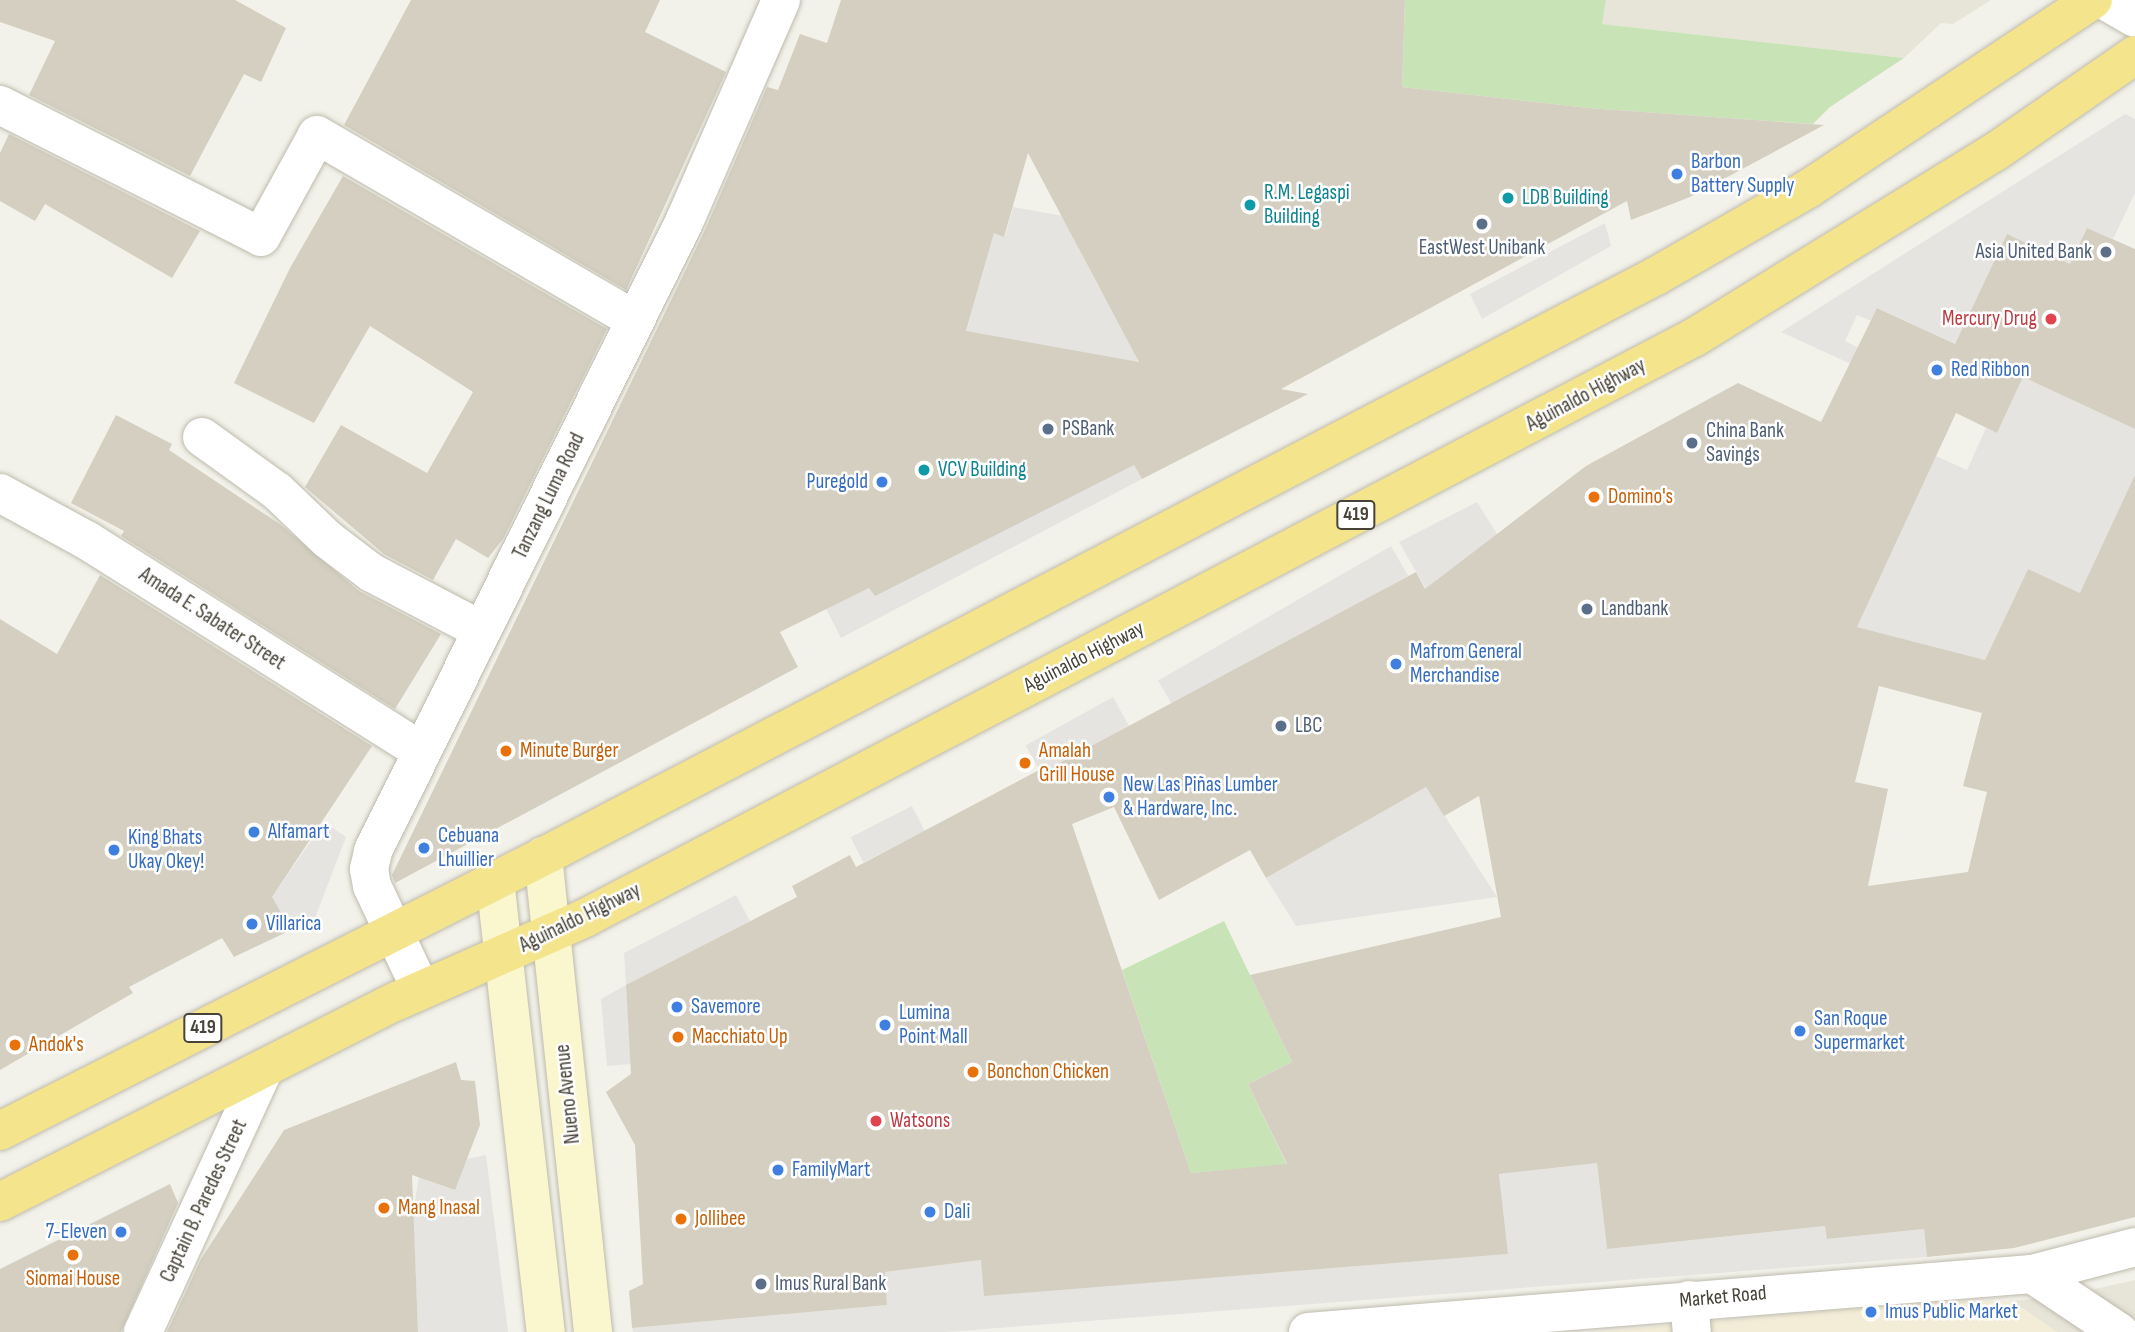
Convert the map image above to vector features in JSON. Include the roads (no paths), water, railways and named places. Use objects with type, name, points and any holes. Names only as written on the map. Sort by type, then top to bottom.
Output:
[{"type":"highway","name":"419","points":[[4,1120],[394,932],[543,856],[1656,276],[1808,189],[2093,0]]},
{"type":"highway","name":"Aguinaldo Highway","points":[[0,1202],[421,990],[552,933],[1695,337],[1995,152],[2135,55]]},
{"type":"main road","name":"Nueno Avenue","points":[[543,856],[593,1332]]},
{"type":"main road","points":[[495,880],[546,1332]]},
{"type":"street","name":"Tanzang Luma Road","points":[[421,990],[369,869],[421,751],[732,118],[781,0]]},
{"type":"street","points":[[2104,0],[2135,18]]},
{"type":"street","points":[[0,104],[261,237],[317,135],[635,320]]},
{"type":"street","points":[[202,437],[277,491],[327,539],[372,573],[481,630]]},
{"type":"street","name":"Amada E. Sabater Street","points":[[0,493],[88,541],[421,751]]},
{"type":"street","name":"Captain B. Paredes Street","points":[[143,1332],[264,1069]]},
{"type":"street","name":"Market Road","points":[[1308,1332],[1690,1316],[1912,1281],[2032,1274],[2135,1247]]},
{"type":"street","points":[[2032,1274],[2119,1332]]},
{"type":"place","name":"Barbon Battery Supply","points":[[1677,174]]},
{"type":"place","name":"LDB Building","points":[[1508,198]]},
{"type":"place","name":"R.M. Legaspi Building","points":[[1250,205]]},
{"type":"place","name":"EastWest Unibank","points":[[1482,224]]},
{"type":"place","name":"Asia United Bank","points":[[2106,252]]},
{"type":"place","name":"Mercury Drug","points":[[2051,319]]},
{"type":"place","name":"Red Ribbon","points":[[1937,370]]},
{"type":"place","name":"PSBank","points":[[1048,429]]},
{"type":"place","name":"China Bank Savings","points":[[1692,443]]},
{"type":"place","name":"VCV Building","points":[[924,470]]},
{"type":"place","name":"Puregold","points":[[882,482]]},
{"type":"place","name":"Domino's","points":[[1594,497]]},
{"type":"place","name":"Landbank","points":[[1587,609]]},
{"type":"place","name":"Mafrom General Merchandise","points":[[1396,664]]},
{"type":"place","name":"LBC","points":[[1281,726]]},
{"type":"place","name":"Minute Burger","points":[[506,751]]},
{"type":"place","name":"Amalah Grill House","points":[[1025,763]]},
{"type":"place","name":"New Las Piñas Lumber & Hardware, Inc.","points":[[1109,797]]},
{"type":"place","name":"Alfamart","points":[[254,832]]},
{"type":"place","name":"Cebuana Lhuillier","points":[[424,848]]},
{"type":"place","name":"King Bhats Ukay Okey!","points":[[114,850]]},
{"type":"place","name":"Villarica","points":[[252,924]]},
{"type":"place","name":"Savemore","points":[[677,1007]]},
{"type":"place","name":"Lumina Point Mall","points":[[885,1025]]},
{"type":"place","name":"San Roque Supermarket","points":[[1800,1031]]},
{"type":"place","name":"Macchiato Up","points":[[678,1037]]},
{"type":"place","name":"Andok's","points":[[15,1045]]},
{"type":"place","name":"Bonchon Chicken","points":[[973,1072]]},
{"type":"place","name":"Watsons","points":[[876,1121]]},
{"type":"place","name":"FamilyMart","points":[[778,1170]]},
{"type":"place","name":"Mang Inasal","points":[[384,1208]]},
{"type":"place","name":"Dali","points":[[930,1212]]},
{"type":"place","name":"Jollibee","points":[[681,1219]]},
{"type":"place","name":"7-Eleven","points":[[121,1232]]},
{"type":"place","name":"Siomai House","points":[[73,1255]]},
{"type":"place","name":"Imus Rural Bank","points":[[761,1284]]},
{"type":"place","name":"Imus Public Market","points":[[1871,1312]]}]
